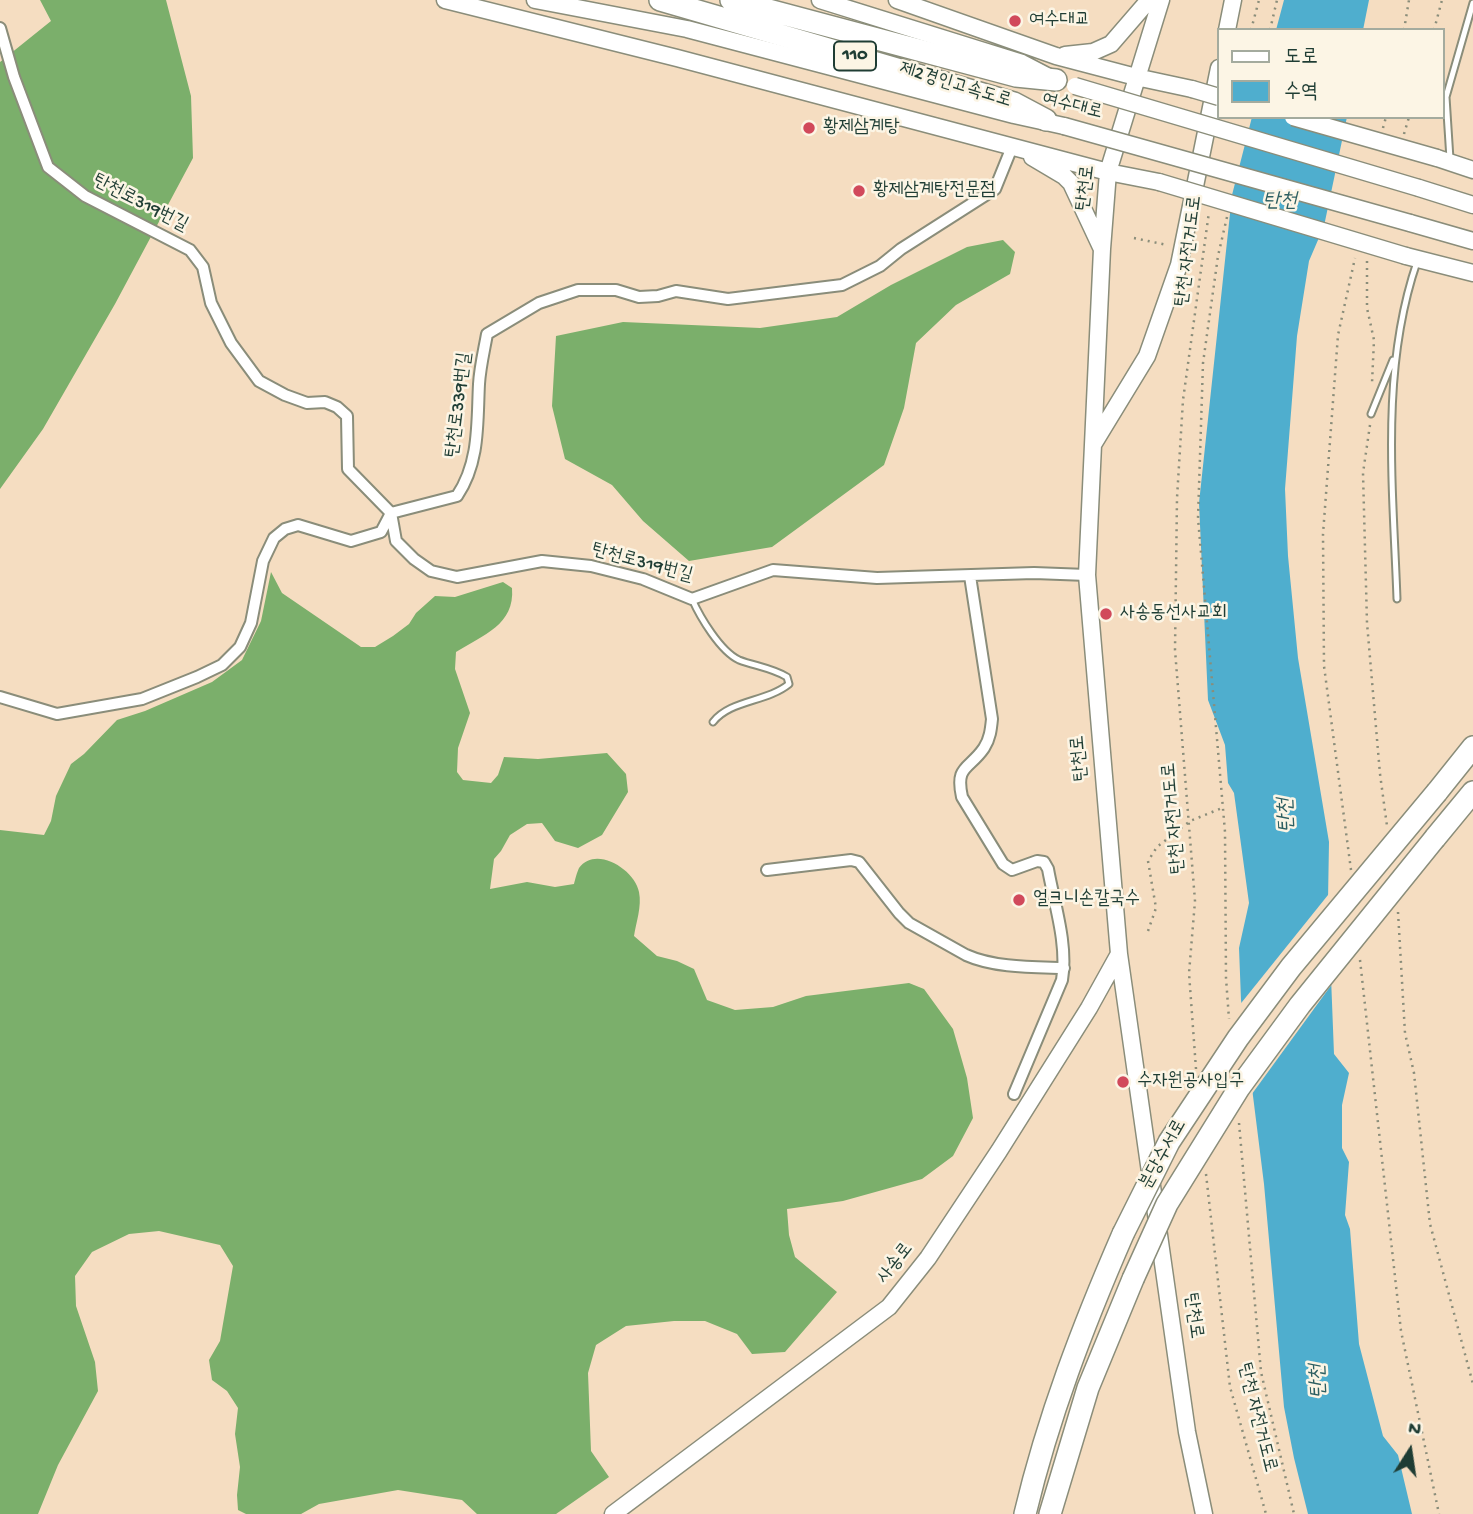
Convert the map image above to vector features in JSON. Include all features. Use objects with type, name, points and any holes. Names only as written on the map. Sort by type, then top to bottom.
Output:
[{"type":"highway","name":"제2경인고속도로","points":[[660,0],[1014,103],[1055,123]]},
{"type":"highway","name":"제2경인고속도로","points":[[731,0],[1016,76],[1065,83]]},
{"type":"highway","name":"분당수서로","points":[[1024,1514],[1036,1465],[1066,1372],[1122,1234],[1169,1142],[1238,1038],[1292,967],[1473,747]]},
{"type":"highway","name":"분당수서로","points":[[1050,1514],[1088,1388],[1167,1204],[1239,1088],[1300,1005],[1473,792]]},
{"type":"main road","points":[[445,0],[1108,172],[1159,182],[1412,258],[1473,273]]},
{"type":"main road","name":"여수대로","points":[[535,0],[687,29],[1014,115],[1055,123],[1473,242]]},
{"type":"main road","name":"여수대로","points":[[820,0],[1022,63],[1065,83],[1473,205]]},
{"type":"main road","points":[[897,0],[1056,56],[1218,96]]},
{"type":"main road","points":[[1056,56],[1093,52],[1111,44],[1149,0]]},
{"type":"main road","name":"탄천로","points":[[1161,0],[1108,172],[1087,575],[1119,954],[1187,1432],[1204,1514]]},
{"type":"main road","points":[[1227,28],[1233,0]]},
{"type":"main road","points":[[1093,445],[1147,356],[1179,265],[1218,73]]},
{"type":"main road","points":[[1300,119],[1473,170]]},
{"type":"main road","points":[[1012,146],[1064,176],[1071,183],[1102,249]]},
{"type":"main road","name":"사송로","points":[[613,1514],[889,1307],[928,1258],[999,1151],[1083,1018],[1119,954]]},
{"type":"street","name":"탄천로319번길","points":[[0,28],[14,77],[48,167],[85,196],[190,250],[203,267],[211,303],[221,324],[259,381],[285,396],[307,403],[325,402],[337,407],[347,416],[348,468],[391,513],[396,541],[431,571],[457,576],[542,561],[591,566],[642,579],[692,598],[773,570],[877,578],[1034,573],[1087,575]]},
{"type":"street","name":"탄천로339번길","points":[[0,697],[57,714],[142,699],[197,677],[222,665],[240,647],[251,623],[263,561],[274,538],[285,528],[298,525],[351,541],[381,531],[391,513],[457,496],[466,484],[477,446],[481,364],[487,334],[539,303],[578,290],[616,290],[639,298],[676,290],[728,299],[842,285],[880,266],[901,249],[995,189],[1012,146]]},
{"type":"street","points":[[970,576],[992,719],[989,738],[984,748],[961,771],[962,797],[1003,864],[1012,870],[1037,861],[1044,862],[1055,905],[1064,968],[1062,979],[1014,1094]]},
{"type":"street","points":[[767,870],[851,860],[864,868],[909,923],[966,955],[974,959],[1027,967],[1064,968]]},
{"type":"lane","points":[[1444,160],[1446,97],[1473,3]]},
{"type":"lane","points":[[1396,599],[1392,434],[1395,354],[1412,258]]},
{"type":"lane","points":[[1371,414],[1395,354]]},
{"type":"lane","points":[[692,598],[701,619],[736,658],[776,670],[787,677],[789,684],[782,690],[756,701],[720,713],[713,722]]},
{"type":"path","points":[[1251,28],[1258,0]]},
{"type":"path","points":[[1270,28],[1277,0]]},
{"type":"path","points":[[1404,28],[1409,0]]},
{"type":"path","points":[[1435,28],[1442,0]]},
{"type":"path","points":[[1382,131],[1385,119]]},
{"type":"path","points":[[1402,142],[1408,119]]},
{"type":"path","name":"탄천 자전거도로","points":[[1196,1069],[1189,973],[1195,901],[1175,650],[1177,499],[1183,400],[1205,253],[1209,204]]},
{"type":"path","points":[[1229,205],[1218,256],[1203,363],[1198,518],[1223,807],[1229,1019]]},
{"type":"path","points":[[1133,237],[1173,246]]},
{"type":"path","points":[[1351,874],[1324,666],[1323,534],[1338,335],[1356,253]]},
{"type":"path","points":[[1367,255],[1367,308],[1374,340],[1371,414],[1363,473],[1366,598],[1380,774],[1388,838]]},
{"type":"path","points":[[1148,931],[1156,908],[1149,861],[1157,847],[1190,821],[1223,807]]},
{"type":"path","points":[[1397,902],[1405,1033],[1414,1073],[1430,1224],[1473,1384]]},
{"type":"path","points":[[1359,957],[1401,1331],[1439,1514]]},
{"type":"path","points":[[1238,1114],[1261,1372],[1294,1514]]},
{"type":"path","name":"탄천 자전거도로","points":[[1206,1172],[1230,1387],[1266,1514]]},
{"type":"green space","points":[[40,0],[166,0],[191,96],[193,158],[115,304],[43,429],[0,489],[0,62],[51,21]]},
{"type":"green space","points":[[1003,240],[1015,252],[1010,274],[956,305],[916,343],[904,408],[884,465],[772,547],[689,561],[643,521],[612,485],[565,459],[552,406],[556,336],[623,322],[760,328],[837,317],[891,285],[967,247]]},
{"type":"green space","points":[[271,572],[282,593],[361,647],[375,647],[393,636],[409,624],[416,613],[435,596],[455,597],[503,582],[512,588],[512,601],[503,620],[495,628],[456,652],[455,669],[470,713],[458,748],[457,772],[463,780],[491,783],[498,775],[504,757],[538,759],[607,753],[626,774],[628,792],[602,835],[578,848],[555,841],[542,823],[527,824],[510,835],[494,859],[490,889],[527,882],[555,887],[574,884],[579,868],[586,862],[595,859],[614,863],[630,876],[639,892],[640,903],[634,936],[657,956],[694,969],[707,1000],[735,1010],[773,1007],[806,996],[909,983],[924,989],[953,1029],[967,1078],[973,1118],[953,1156],[922,1179],[843,1201],[787,1209],[789,1235],[795,1257],[837,1292],[785,1352],[752,1354],[737,1334],[705,1321],[626,1326],[596,1345],[588,1373],[591,1451],[609,1477],[556,1514],[477,1514],[462,1500],[398,1490],[319,1504],[301,1514],[246,1514],[238,1510],[240,1467],[235,1434],[238,1408],[227,1391],[212,1380],[209,1360],[220,1341],[233,1266],[220,1245],[159,1231],[129,1234],[92,1252],[75,1276],[76,1306],[95,1362],[98,1391],[58,1465],[38,1514],[0,1514],[0,830],[44,835],[51,821],[56,796],[71,764],[117,720],[212,682],[242,660],[261,621]]},
{"type":"water","points":[[1284,0],[1369,0],[1363,28],[1277,28]]},
{"type":"water","name":"탄천","points":[[1251,119],[1347,119],[1324,226],[1309,261],[1297,336],[1285,489],[1288,556],[1298,658],[1329,842],[1328,900],[1334,1054],[1349,1073],[1342,1105],[1342,1148],[1349,1162],[1345,1215],[1350,1229],[1359,1344],[1383,1436],[1398,1455],[1412,1514],[1308,1514],[1284,1407],[1264,1184],[1241,1000],[1239,948],[1249,903],[1234,793],[1228,783],[1225,745],[1208,700],[1199,503],[1232,195]]},
{"type":"pier","points":[[1332,890],[1335,980],[1249,1098],[1238,1007]]},
{"type":"place","name":"여수대교","points":[[1015,21]]},
{"type":"place","name":"황제삼계탕","points":[[809,128]]},
{"type":"place","name":"황제삼계탕전문점","points":[[859,191]]},
{"type":"place","name":"사송동선사교회","points":[[1106,614]]},
{"type":"place","name":"얼크니손칼국수","points":[[1019,900]]},
{"type":"place","name":"수자원공사입구","points":[[1123,1082]]}]
